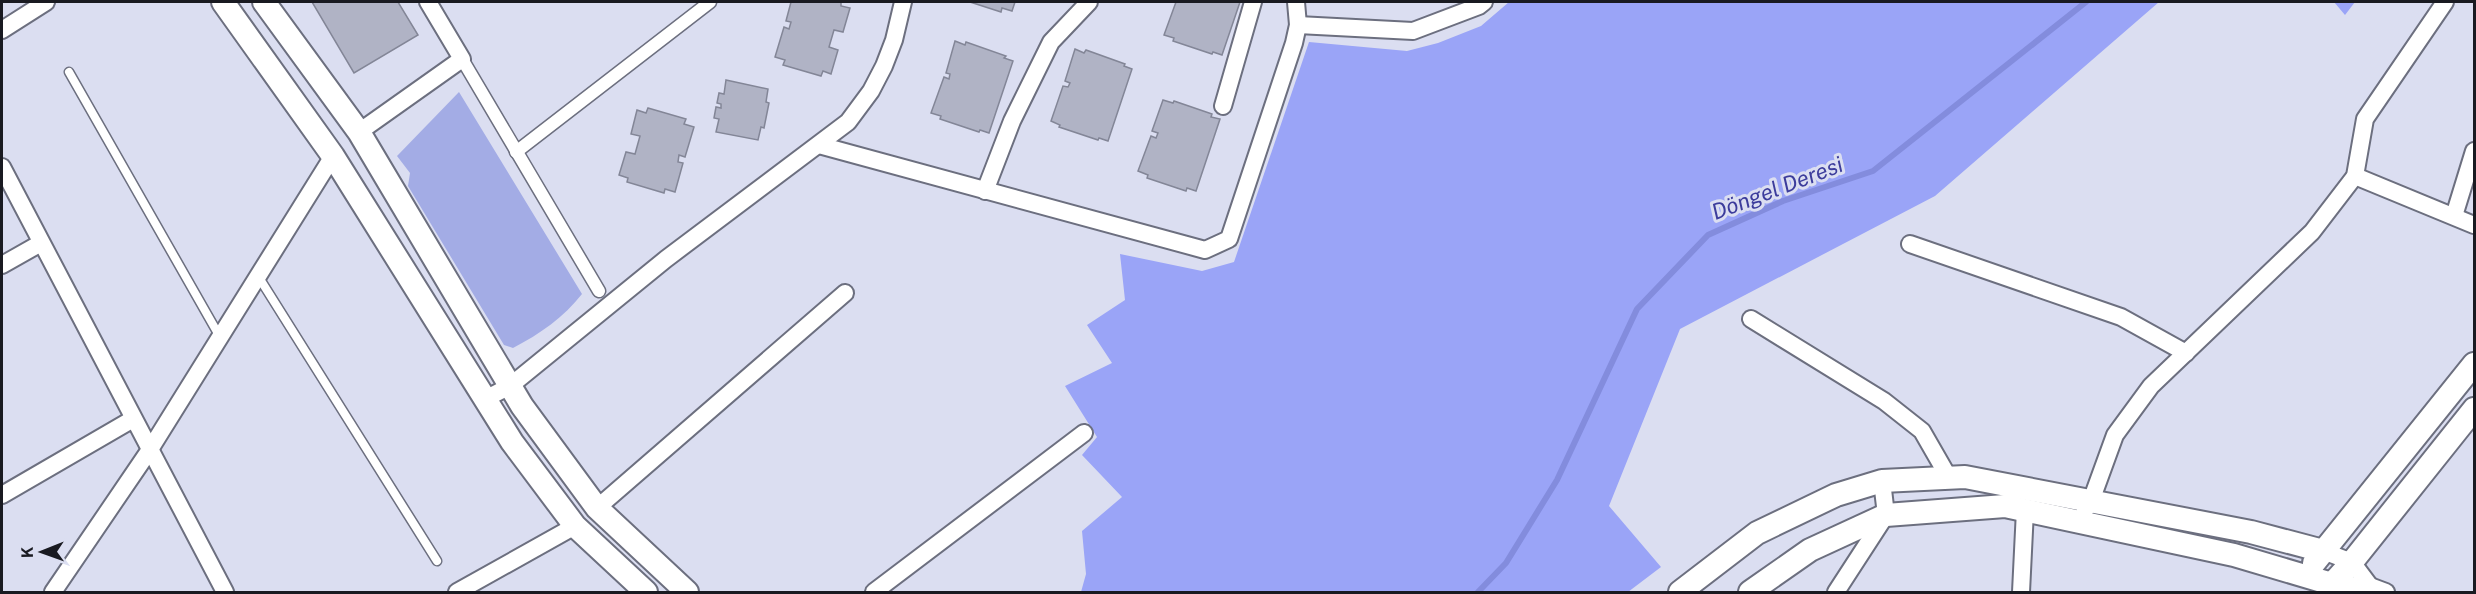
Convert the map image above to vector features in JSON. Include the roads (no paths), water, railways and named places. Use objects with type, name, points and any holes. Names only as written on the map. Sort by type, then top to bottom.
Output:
[{"type":"main road","points":[[223,2],[333,156],[512,442],[575,526],[642,591]]},
{"type":"main road","points":[[264,2],[359,132],[522,406],[597,508],[687,592]]},
{"type":"main road","points":[[2305,575],[2475,363]]},
{"type":"main road","points":[[1750,592],[1810,550],[1886,516],[2005,506],[2234,555],[2332,584],[2475,409]]},
{"type":"main road","points":[[1680,592],[1757,533],[1836,495],[1882,481],[1965,477],[2251,532],[2323,551]]},
{"type":"street","points":[[2,30],[46,2]]},
{"type":"street","points":[[428,2],[599,291]]},
{"type":"street","points":[[516,152],[710,2]]},
{"type":"street","points":[[485,399],[510,386],[666,259],[848,122],[871,91],[885,66],[903,2]]},
{"type":"street","points":[[985,190],[1012,121],[1051,42],[1089,2]]},
{"type":"street","points":[[1223,106],[1253,2]]},
{"type":"street","points":[[819,145],[1205,250],[1229,239],[1298,25],[1296,2]]},
{"type":"street","points":[[1298,25],[1413,32],[1484,2]]},
{"type":"street","points":[[2077,521],[2091,501],[2115,435],[2151,386],[2312,232],[2355,176],[2365,119],[2445,2]]},
{"type":"street","points":[[359,132],[462,59]]},
{"type":"street","points":[[2454,216],[2475,151]]},
{"type":"street","points":[[56,591],[149,451],[333,156]]},
{"type":"street","points":[[2,167],[225,592]]},
{"type":"street","points":[[2355,176],[2475,225]]},
{"type":"street","points":[[2,265],[41,243]]},
{"type":"street","points":[[1911,244],[2121,317],[2186,353]]},
{"type":"street","points":[[597,508],[845,293]]},
{"type":"street","points":[[1751,319],[1884,401],[1922,431],[1949,478]]},
{"type":"street","points":[[2,495],[133,419]]},
{"type":"street","points":[[874,592],[1084,433]]},
{"type":"street","points":[[1836,592],[1886,516],[1882,481]]},
{"type":"street","points":[[2021,592],[2025,510]]},
{"type":"street","points":[[457,592],[575,526]]},
{"type":"street","points":[[2323,551],[2352,562],[2378,589]]},
{"type":"street","points":[[2332,584],[2378,589]]},
{"type":"lane","points":[[69,72],[220,337]]},
{"type":"lane","points":[[258,276],[437,561]]},
{"type":"waterway","name":"Döngel Deresi","points":[[1478,592],[1506,563],[1557,480],[1637,309],[1708,235],[1783,201],[1873,171],[2086,2]]}]
